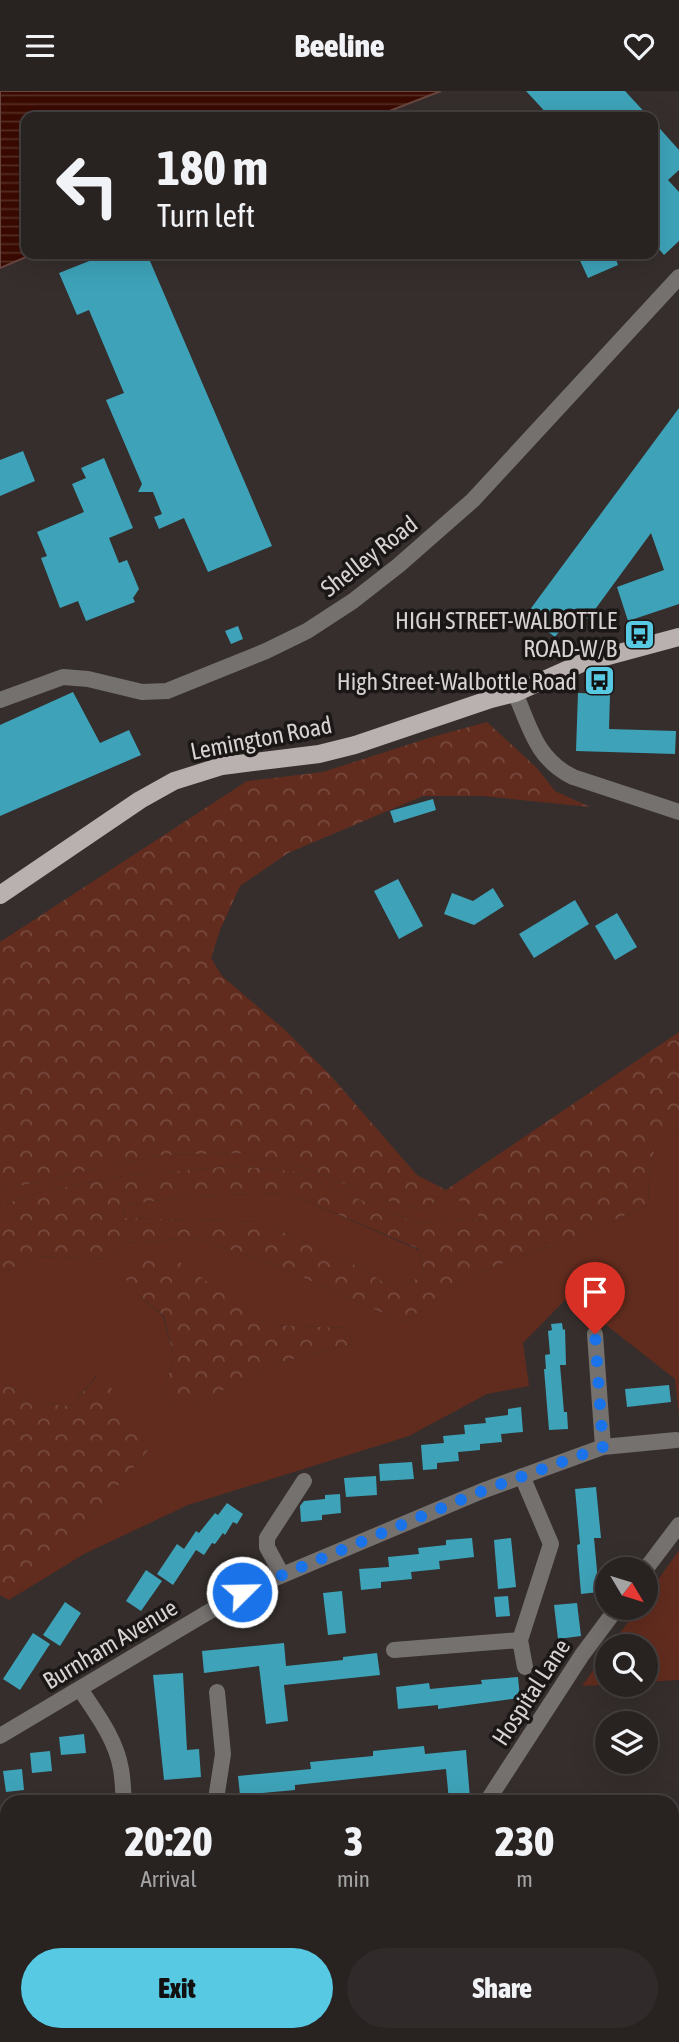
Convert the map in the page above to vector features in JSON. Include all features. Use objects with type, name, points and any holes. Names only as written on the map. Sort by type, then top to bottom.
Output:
[{"type":"main road","name":"Lemington Road","points":[[0,895],[140,800],[174,781],[222,766],[319,754],[515,693],[582,663],[679,637]]},
{"type":"street","name":"Shelley Road","points":[[0,700],[62,677],[88,679],[142,692],[167,691],[266,651],[307,631],[353,601],[399,565],[473,499],[679,277]]},
{"type":"street","points":[[515,693],[539,748],[559,771],[679,812]]},
{"type":"street","points":[[595,1334],[603,1447]]},
{"type":"street","name":"Burnham Avenue","points":[[2,1731],[80,1689],[242,1592],[522,1476],[603,1447],[676,1440]]},
{"type":"street","points":[[522,1476],[551,1544],[520,1640],[525,1667]]},
{"type":"street","points":[[282,1576],[267,1546],[267,1538],[304,1481]]},
{"type":"street","points":[[655,1557],[679,1525]]},
{"type":"street","name":"Hospital Lane","points":[[491,1795],[582,1655],[607,1621]]},
{"type":"street","points":[[394,1650],[520,1640]]},
{"type":"street","points":[[80,1689],[114,1748],[121,1767],[123,1795]]},
{"type":"street","points":[[215,1795],[223,1754],[217,1692]]},
{"type":"green space","points":[[487,722],[537,768],[555,791],[590,807],[482,796],[423,796],[288,853],[240,886],[220,930],[211,958],[222,976],[285,1030],[331,1076],[417,1175],[446,1190],[426,1210],[388,1201],[302,1167],[248,1153],[160,1155],[0,1190],[0,942],[247,781],[323,772]]},
{"type":"green space","points":[[679,1032],[679,1126],[654,1151],[648,1178],[649,1204],[602,1226],[477,1273],[403,1322],[273,1264],[195,1238],[124,1243],[109,1259],[35,1256],[0,1275],[0,1205],[49,1190],[124,1176],[232,1166],[292,1171],[416,1223],[483,1219],[446,1190]],"holes":[[[288,1193],[419,1249],[425,1274],[396,1290],[359,1267],[261,1222],[124,1218],[125,1205],[192,1196]]]},
{"type":"green space","points":[[679,1126],[679,1417],[675,1379],[569,1296],[523,1343],[529,1386],[487,1394],[409,1436],[188,1505],[84,1554],[9,1600],[65,1548],[149,1449],[97,1375],[70,1406],[45,1404],[0,1382],[0,1275],[35,1256],[109,1259],[124,1243],[195,1238],[273,1264],[403,1322],[477,1273],[602,1226],[649,1204],[648,1178],[654,1151]],"holes":[[[178,1262],[268,1325],[349,1328],[352,1344],[277,1363],[182,1411],[163,1394],[174,1358],[163,1316],[135,1292]]]},
{"type":"green space","points":[[248,1153],[302,1167],[388,1201],[426,1210],[446,1190],[484,1219],[416,1223],[292,1171],[232,1166],[124,1176],[49,1190],[0,1205],[0,1190],[160,1155]]},
{"type":"green space","points":[[288,1193],[419,1250],[425,1274],[396,1290],[359,1267],[261,1222],[124,1218],[125,1205],[192,1196]]},
{"type":"green space","points":[[144,1255],[178,1261],[268,1325],[349,1328],[352,1344],[277,1363],[182,1411],[163,1394],[174,1358],[164,1316],[135,1292],[121,1272]]},
{"type":"green space","points":[[98,1375],[115,1392],[149,1449],[65,1548],[9,1600],[0,1595],[0,1382],[45,1404],[70,1406]]},
{"type":"green space","points":[[679,1550],[679,1680],[658,1681],[658,1634],[619,1634],[629,1621],[658,1621],[658,1580]]},
{"type":"green space","points":[[595,1668],[595,1685],[582,1686]]},
{"type":"shaded area","points":[[0,91],[441,91],[387,112],[21,112],[21,259],[0,268]]},
{"type":"building","points":[[526,91],[625,91],[644,112],[545,112]]},
{"type":"building","points":[[658,127],[679,150],[679,170],[668,180],[679,192],[679,241],[664,255],[658,248]]},
{"type":"building","points":[[94,259],[149,259],[272,546],[208,572],[184,518],[159,529],[154,517],[162,514],[153,492],[138,492],[142,484],[106,400],[124,393],[89,310],[77,315],[59,273]]},
{"type":"building","points":[[579,259],[616,259],[618,265],[588,278]]},
{"type":"building","points":[[679,408],[679,604],[628,621],[617,587],[664,570],[651,533],[588,619],[575,610],[555,637],[526,615]]},
{"type":"building","points":[[23,451],[35,481],[0,496],[0,460]]},
{"type":"building","points":[[104,458],[133,528],[109,538],[119,563],[127,560],[139,589],[133,598],[135,602],[86,621],[78,601],[60,608],[41,558],[47,556],[37,532],[84,512],[72,484],[86,478],[81,468]]},
{"type":"building","points":[[238,626],[243,639],[231,644],[225,631]]},
{"type":"building","points":[[73,692],[100,743],[129,730],[141,755],[0,816],[0,725]]},
{"type":"building","points":[[578,693],[610,694],[609,729],[676,731],[675,754],[576,751]]},
{"type":"building","points":[[433,799],[436,810],[394,823],[390,811]]},
{"type":"building","points":[[398,879],[423,926],[399,939],[374,891]]},
{"type":"building","points":[[493,888],[504,906],[474,925],[444,914],[452,893],[473,901]]},
{"type":"building","points":[[575,900],[589,924],[534,958],[519,934]]},
{"type":"building","points":[[617,913],[637,947],[615,960],[595,926]]},
{"type":"building","points":[[562,1323],[563,1330],[565,1329],[566,1365],[560,1365],[568,1429],[549,1430],[545,1355],[550,1354],[548,1331],[552,1330],[551,1324]]},
{"type":"building","points":[[669,1385],[671,1402],[627,1407],[625,1389]]},
{"type":"building","points":[[521,1407],[523,1432],[501,1434],[502,1442],[480,1444],[480,1450],[458,1452],[459,1461],[437,1463],[437,1469],[423,1470],[421,1445],[444,1443],[443,1436],[465,1434],[464,1425],[486,1423],[485,1418],[508,1415],[508,1409]]},
{"type":"building","points":[[412,1462],[414,1479],[380,1481],[379,1464]]},
{"type":"building","points":[[376,1476],[377,1495],[346,1497],[344,1478]]},
{"type":"building","points":[[596,1487],[601,1538],[594,1538],[595,1592],[581,1594],[575,1489]]},
{"type":"building","points":[[340,1494],[341,1513],[322,1515],[322,1520],[301,1522],[300,1506],[304,1501]]},
{"type":"building","points":[[227,1503],[243,1514],[237,1524],[233,1522],[225,1535],[223,1533],[215,1544],[212,1543],[204,1555],[196,1550],[173,1585],[157,1574],[177,1544],[184,1549],[196,1531],[199,1533]]},
{"type":"building","points":[[472,1538],[474,1557],[439,1561],[440,1569],[411,1572],[412,1579],[381,1582],[381,1588],[361,1590],[359,1569],[389,1567],[388,1557],[419,1554],[418,1548],[446,1545],[446,1540]]},
{"type":"building","points":[[511,1538],[516,1587],[498,1589],[494,1540]]},
{"type":"building","points":[[146,1570],[162,1581],[141,1611],[126,1601]]},
{"type":"building","points":[[342,1591],[346,1633],[328,1635],[323,1593]]},
{"type":"building","points":[[508,1596],[510,1616],[496,1617],[494,1597]]},
{"type":"building","points":[[65,1602],[81,1613],[60,1646],[43,1635]]},
{"type":"building","points":[[577,1603],[581,1636],[558,1639],[554,1605]]},
{"type":"building","points":[[33,1633],[50,1644],[20,1690],[3,1679]]},
{"type":"building","points":[[284,1643],[286,1666],[343,1660],[343,1657],[377,1653],[380,1675],[284,1685],[288,1721],[266,1724],[259,1666],[204,1673],[202,1651]]},
{"type":"building","points":[[183,1673],[187,1750],[199,1749],[201,1777],[164,1780],[153,1675]]},
{"type":"building","points":[[518,1677],[520,1698],[438,1709],[438,1705],[398,1709],[396,1687],[429,1683],[430,1689]]},
{"type":"building","points":[[84,1734],[86,1753],[61,1755],[59,1737]]},
{"type":"building","points":[[424,1746],[425,1754],[466,1750],[470,1795],[448,1795],[446,1769],[295,1785],[295,1790],[240,1795],[238,1776],[311,1769],[310,1762],[373,1756],[373,1751]]},
{"type":"building","points":[[50,1751],[52,1771],[32,1773],[30,1753]]},
{"type":"building","points":[[22,1769],[24,1790],[6,1792],[3,1771]]},
{"type":"place","name":"HIGH STREET-WALBOTTLE ROAD-W/B","points":[[640,634]]},
{"type":"place","name":"High Street-Walbottle Road","points":[[600,681]]},
{"type":"route","points":[[242,1592],[482,1491],[603,1447],[595,1334]]}]
